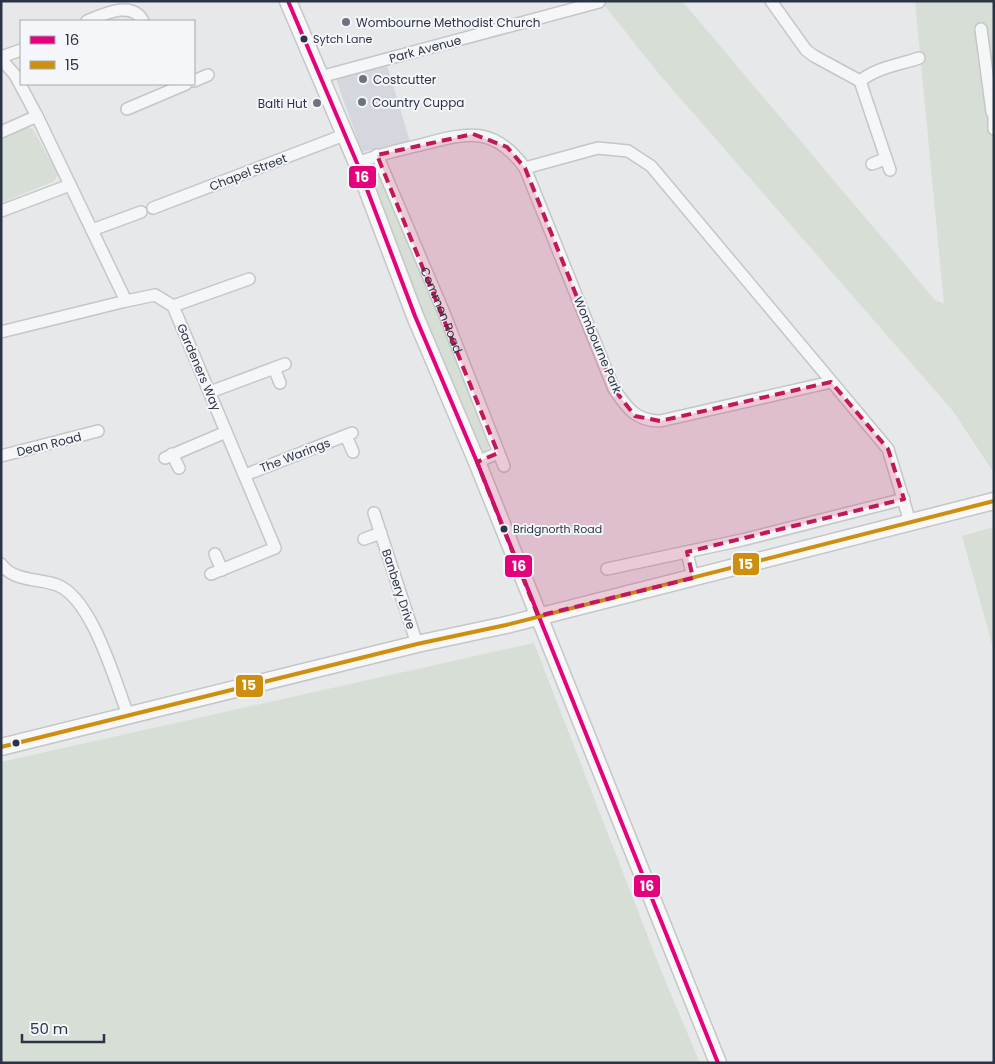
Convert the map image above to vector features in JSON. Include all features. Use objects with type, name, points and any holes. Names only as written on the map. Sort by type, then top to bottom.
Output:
[{"type":"street","name":"Common Road","points":[[288,1],[357,163],[415,316],[477,462],[718,1063]]},
{"type":"street","points":[[771,1],[806,50],[860,81],[890,170]]},
{"type":"street","name":"Park Avenue","points":[[320,77],[586,3],[599,2]]},
{"type":"street","points":[[90,20],[124,7],[137,11],[142,20]]},
{"type":"street","points":[[981,29],[994,129]]},
{"type":"street","points":[[20,50],[1,58],[20,84]]},
{"type":"street","points":[[860,81],[869,74],[886,67],[920,58]]},
{"type":"street","points":[[195,81],[208,75]]},
{"type":"street","points":[[20,85],[126,301]]},
{"type":"street","points":[[127,109],[172,86]]},
{"type":"street","points":[[1,132],[37,116]]},
{"type":"street","name":"Wombourne Park","points":[[357,163],[377,155],[473,134],[490,138],[507,147],[526,168],[614,389],[626,408],[635,416],[649,421],[660,422],[831,382]]},
{"type":"street","name":"Chapel Street","points":[[92,230],[344,135]]},
{"type":"street","points":[[526,168],[598,148],[628,151],[651,166],[888,449],[910,522]]},
{"type":"street","name":"Common Road","points":[[377,155],[444,313],[504,466]]},
{"type":"street","points":[[872,164],[885,159]]},
{"type":"street","points":[[1,211],[70,185]]},
{"type":"street","points":[[1,332],[156,295],[174,306],[249,279]]},
{"type":"street","name":"Gardeners Way","points":[[174,306],[275,548],[216,572],[215,554]]},
{"type":"street","points":[[210,392],[279,366],[280,383]]},
{"type":"street","name":"Dean Road","points":[[1,456],[98,431]]},
{"type":"street","points":[[179,468],[168,456],[226,432]]},
{"type":"street","name":"The Warings","points":[[244,475],[349,434],[353,452]]},
{"type":"street","points":[[477,462],[498,453]]},
{"type":"street","points":[[607,569],[687,552],[904,499]]},
{"type":"street","points":[[1,747],[693,578],[994,501]]},
{"type":"street","name":"Banbery Drive","points":[[374,513],[417,644]]},
{"type":"street","name":"Banbery Drive","points":[[364,540],[380,533]]},
{"type":"street","points":[[687,552],[693,578]]},
{"type":"street","points":[[3,570],[36,581],[58,585],[84,607],[128,715]]},
{"type":"highlighted area","points":[[473,134],[507,147],[525,168],[614,389],[635,416],[660,421],[831,382],[888,449],[904,499],[687,552],[693,578],[538,616],[477,462],[498,453],[377,155]]},
{"type":"shaded area","points":[[601,1],[682,1],[935,300],[944,304],[915,1],[994,1],[994,473],[953,411],[659,74]]},
{"type":"shaded area","points":[[387,65],[410,142],[362,152],[336,79]]},
{"type":"shaded area","points":[[26,127],[33,129],[58,175],[54,181],[1,203],[1,139]]},
{"type":"shaded area","points":[[370,169],[376,169],[436,308],[490,445],[486,451],[479,451],[367,173]]},
{"type":"shaded area","points":[[994,527],[994,651],[962,536]]},
{"type":"shaded area","points":[[534,643],[660,968],[700,1063],[1,1063],[1,762]]},
{"type":"transit line","name":"16","points":[[288,1],[357,163],[415,316],[477,462],[718,1063]]},
{"type":"transit line","name":"15","points":[[1,747],[417,644],[506,625],[994,501]]},
{"type":"place","name":"Wombourne Methodist Church","points":[[346,22]]},
{"type":"place","name":"Sytch Lane","points":[[304,39]]},
{"type":"place","name":"Costcutter","points":[[363,79]]},
{"type":"place","name":"Country Cuppa","points":[[362,102]]},
{"type":"place","name":"Balti Hut","points":[[317,103]]},
{"type":"place","name":"Bridgnorth Road","points":[[504,529]]}]
